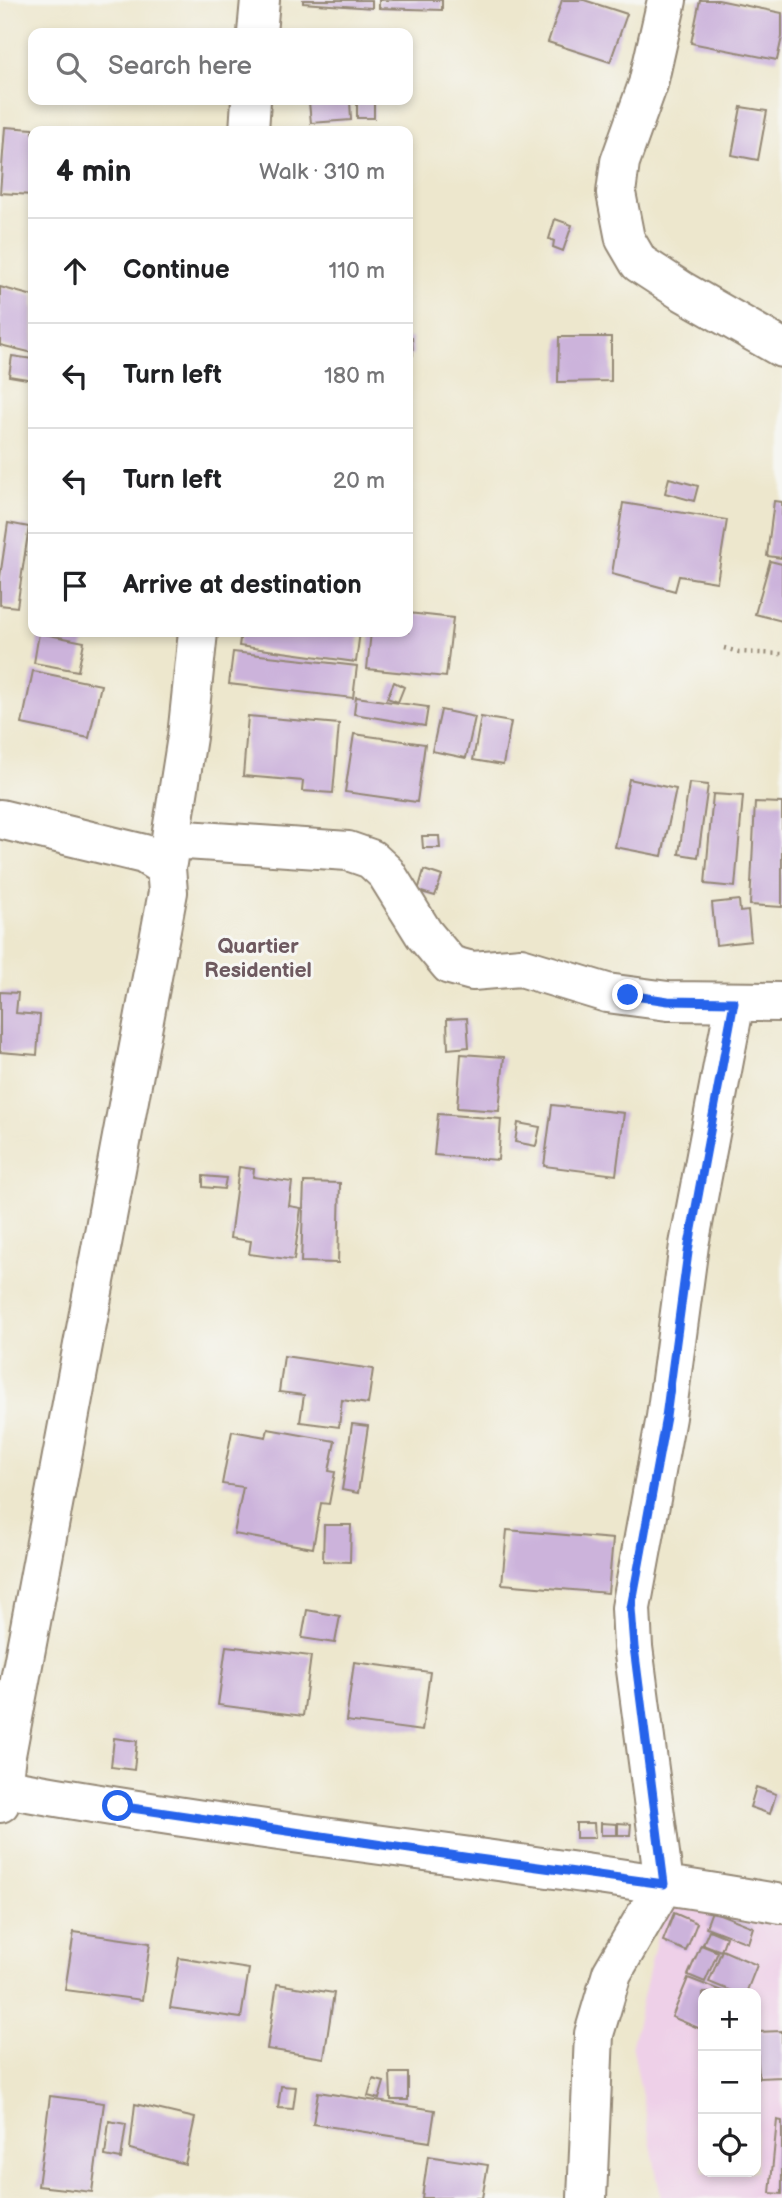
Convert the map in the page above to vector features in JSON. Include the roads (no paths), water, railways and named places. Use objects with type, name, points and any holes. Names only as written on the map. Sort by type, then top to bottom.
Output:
[{"type":"street","points":[[257,28],[260,0]]},
{"type":"street","points":[[667,0],[648,84],[620,162],[616,192],[625,239],[639,263],[782,348]]},
{"type":"street","points":[[249,126],[251,105]]},
{"type":"street","points":[[197,637],[187,737],[168,853],[168,892],[1,1792],[664,1884],[782,1904]]},
{"type":"street","points":[[0,819],[144,854],[348,851],[371,859],[386,873],[424,934],[450,965],[472,971],[520,967],[607,993],[668,1001],[782,1002]]},
{"type":"street","points":[[587,2198],[594,2034],[612,1973],[664,1884],[631,1608],[666,1417],[689,1245],[734,1002]]},
{"type":"district","name":"Quartier Residentiel","points":[[258,958]]}]
